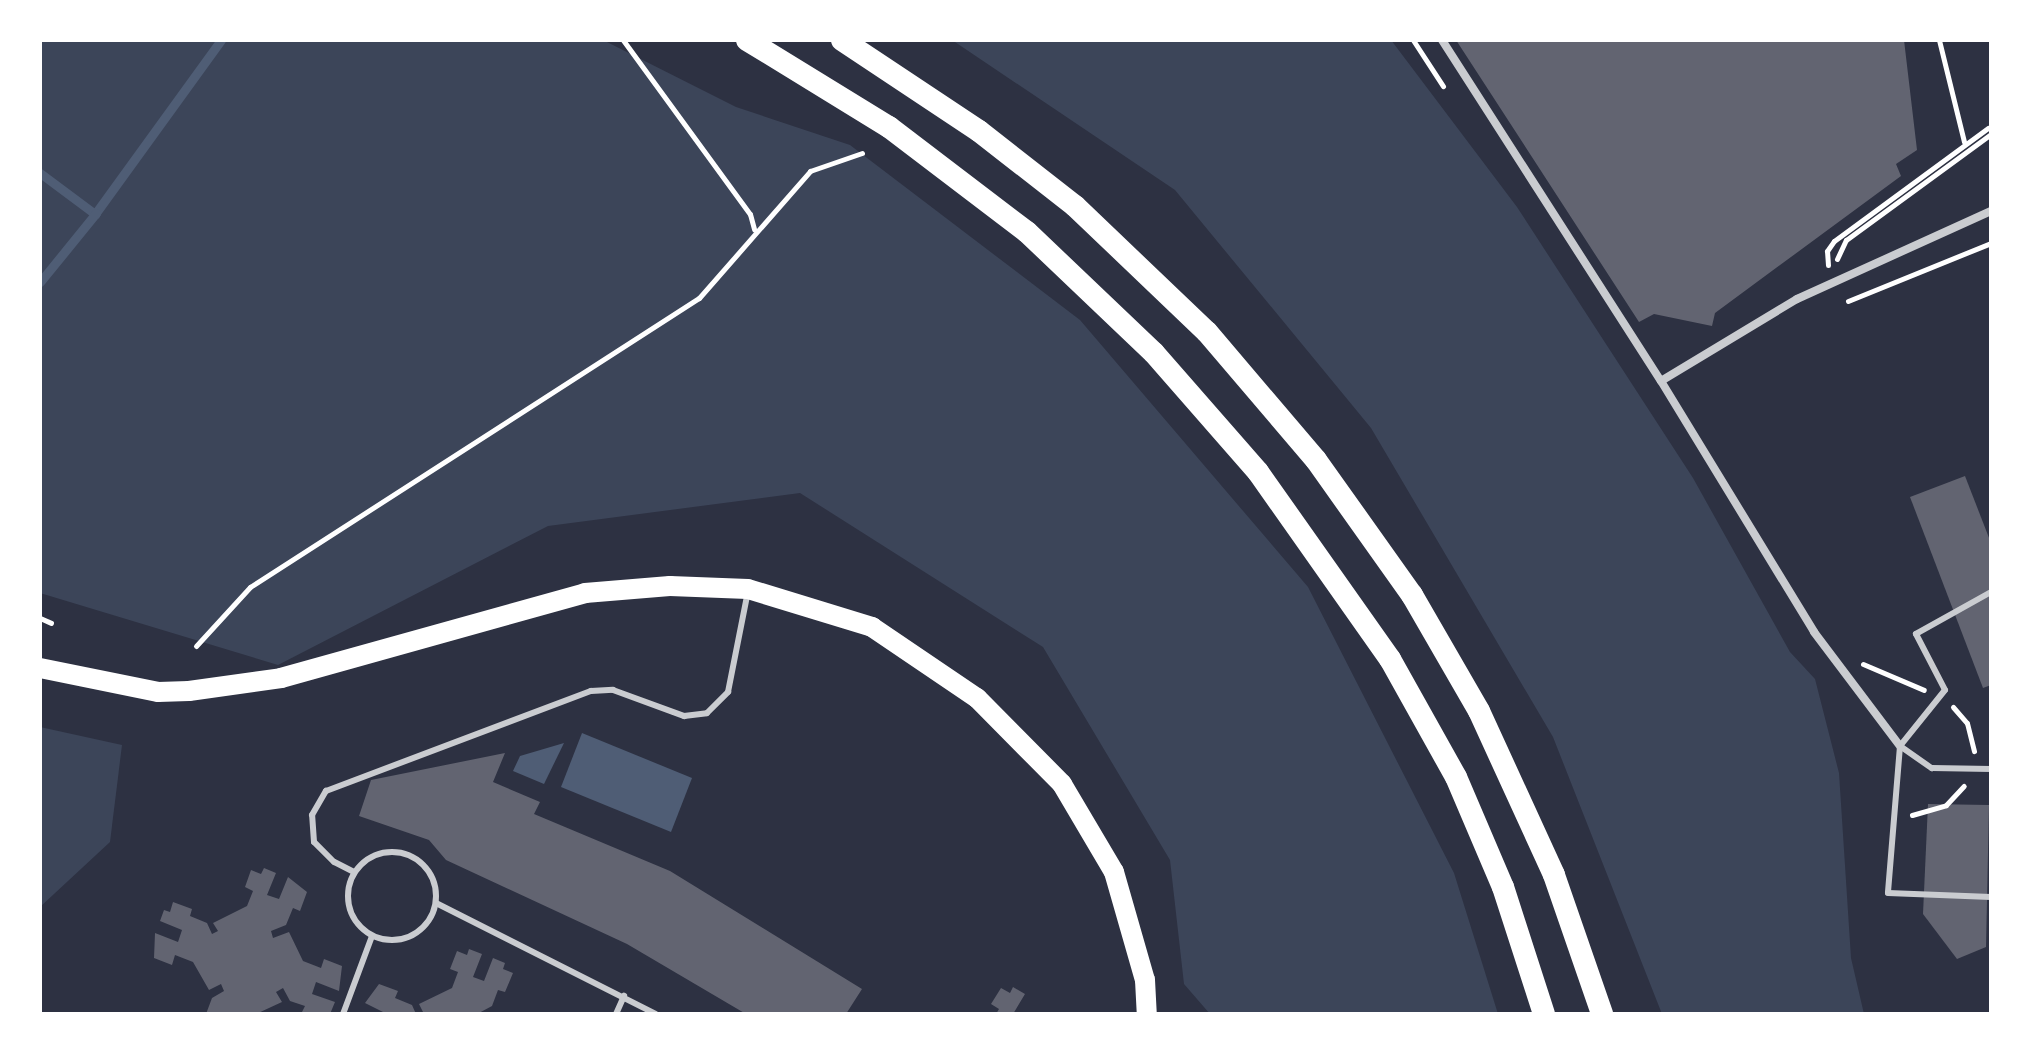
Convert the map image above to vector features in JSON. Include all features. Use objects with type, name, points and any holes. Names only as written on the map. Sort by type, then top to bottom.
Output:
[{"type":"highway","points":[[747,40],[831,90],[939,162],[1027,232],[1154,353],[1258,472],[1383,648],[1456,777],[1503,887],[1544,1014]]},
{"type":"highway","points":[[843,41],[979,131],[1098,227],[1207,332],[1316,460],[1419,607],[1503,758],[1554,875],[1602,1014]]},
{"type":"main road","points":[[40,668],[158,692],[189,691],[281,678],[585,593],[670,586],[748,589],[872,627],[977,698],[1062,784],[1114,872],[1145,980],[1147,1014]]},
{"type":"street","points":[[1442,40],[1661,381],[1814,632],[1900,746]]},
{"type":"street","points":[[1661,381],[1797,299],[1991,211]]},
{"type":"lane","points":[[354,872],[314,842],[312,815],[326,791],[591,691],[613,690],[684,716],[707,713],[728,692],[748,589]]},
{"type":"lane","points":[[1991,592],[1916,634],[1945,690],[1900,746],[1888,893],[1991,897]]},
{"type":"lane","points":[[1900,746],[1932,768],[1991,769]]},
{"type":"lane","points":[[377,853],[407,854],[430,873],[436,903],[424,927],[413,935],[386,940],[372,936],[360,927],[347,901],[354,872],[377,853]]},
{"type":"lane","points":[[436,903],[656,1014]]},
{"type":"lane","points":[[343,1014],[372,936]]},
{"type":"lane","points":[[616,1014],[624,996]]},
{"type":"path","points":[[623,40],[750,214],[754,230]]},
{"type":"path","points":[[1413,40],[1443,86]]},
{"type":"path","points":[[1939,40],[1964,142]]},
{"type":"path","points":[[1828,265],[1827,251],[1834,241],[1964,142],[1990,131]]},
{"type":"path","points":[[1837,259],[1846,240],[1990,131]]},
{"type":"path","points":[[196,646],[250,587],[699,298],[754,230],[810,171],[862,153]]},
{"type":"path","points":[[1842,303],[1991,243]]},
{"type":"path","points":[[40,618],[51,623]]},
{"type":"path","points":[[1853,658],[1938,696],[1967,723],[1972,769],[1946,805],[1917,815],[1894,813]]},
{"type":"shaded area","points":[[40,40],[603,40],[736,107],[850,145],[1080,320],[1308,587],[1454,873],[1498,1014],[1210,1014],[1184,984],[1170,860],[1043,647],[800,493],[548,526],[278,665],[40,593]]},
{"type":"shaded area","points":[[952,40],[1391,40],[1517,207],[1693,478],[1790,652],[1815,679],[1839,773],[1851,958],[1864,1014],[1662,1014],[1553,737],[1371,428],[1175,190]]},
{"type":"shaded area","points":[[40,727],[122,745],[110,842],[40,907]]},
{"type":"shaded area","points":[[582,733],[692,778],[671,832],[561,787]]},
{"type":"shaded area","points":[[564,743],[544,784],[513,771],[520,756]]},
{"type":"building","points":[[1456,40],[1904,40],[1917,150],[1896,164],[1901,176],[1715,313],[1712,326],[1654,314],[1639,322]]},
{"type":"building","points":[[1965,476],[1991,543],[1991,685],[1983,688],[1910,497]]},
{"type":"building","points":[[505,753],[493,782],[540,802],[534,814],[670,871],[862,989],[846,1014],[746,1014],[627,944],[446,860],[429,840],[359,816],[371,780]]},
{"type":"building","points":[[1928,804],[1989,805],[1986,947],[1957,959],[1923,914]]},
{"type":"building","points":[[264,868],[276,873],[267,895],[279,899],[288,877],[307,892],[300,911],[293,908],[286,925],[271,931],[273,938],[289,932],[303,961],[321,968],[324,959],[342,966],[339,991],[316,982],[312,994],[335,1002],[330,1014],[301,1014],[305,1006],[290,1001],[283,988],[276,992],[282,1002],[256,1014],[206,1014],[212,998],[224,991],[221,984],[209,990],[193,962],[175,955],[172,965],[154,958],[155,933],[178,942],[182,930],[160,921],[164,910],[170,912],[173,902],[192,909],[190,916],[207,923],[212,934],[218,931],[213,923],[247,906],[253,891],[245,887],[251,870],[261,874]]},
{"type":"building","points":[[469,949],[482,954],[473,977],[484,981],[493,958],[505,963],[503,969],[513,973],[505,992],[498,990],[492,1006],[477,1014],[424,1014],[419,1004],[452,988],[458,972],[450,969],[457,951],[467,955]]},
{"type":"building","points":[[379,984],[398,991],[395,998],[412,1005],[416,1014],[387,1014],[365,1003]]},
{"type":"building","points":[[1013,987],[1025,994],[1013,1014],[996,1014],[999,1009],[991,1004],[1001,988],[1010,993]]},
{"type":"waterway","points":[[40,173],[95,214],[221,40]]},
{"type":"waterway","points":[[40,282],[96,213]]}]
